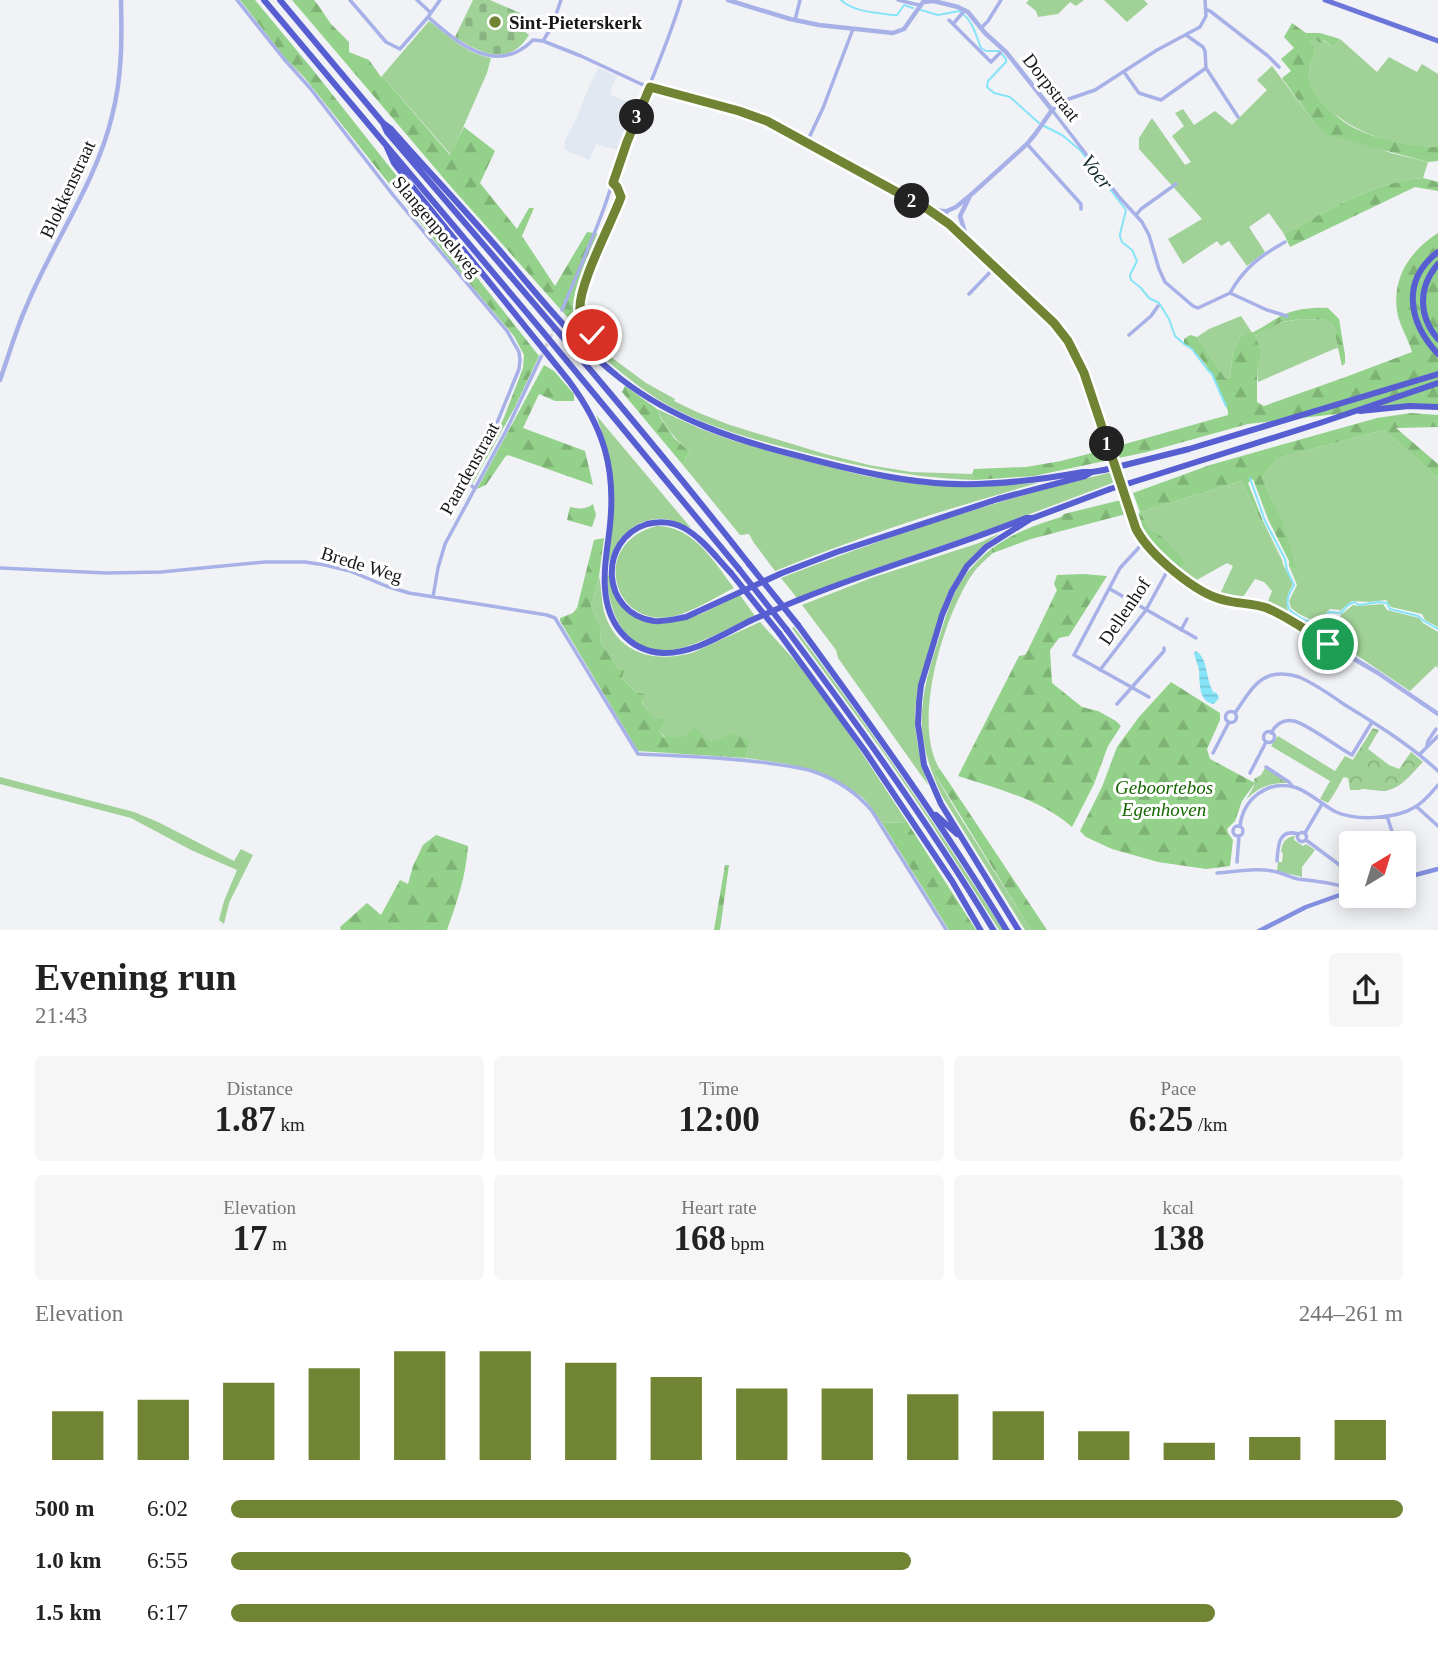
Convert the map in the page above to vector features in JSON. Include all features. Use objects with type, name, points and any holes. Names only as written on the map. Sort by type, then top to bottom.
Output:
[{"type":"highway","points":[[264,0],[544,332],[787,630],[908,795],[994,930]]},
{"type":"highway","points":[[280,0],[383,123],[387,132],[706,509],[798,625],[932,812],[1007,930]]},
{"type":"highway","points":[[383,123],[391,128],[541,299],[593,354],[625,382],[680,417],[710,430],[766,448],[860,471],[910,480],[999,484],[1104,470],[1189,449],[1438,374]]},
{"type":"highway","points":[[386,145],[394,163],[411,186],[552,359],[590,411],[604,445],[610,473],[611,511],[604,575],[609,611],[619,631],[640,648],[671,653],[701,645],[754,619],[850,580],[970,540],[1026,518],[1033,518]]},
{"type":"highway","points":[[1437,353],[1418,326],[1413,302],[1418,276],[1424,265],[1438,252]]},
{"type":"highway","points":[[1438,264],[1427,279],[1422,300],[1426,321],[1438,339]]},
{"type":"highway","points":[[1019,930],[941,804],[924,765],[918,724],[921,685],[942,615],[951,591],[975,557],[986,547],[1033,518],[1110,489],[1438,383]]},
{"type":"highway","points":[[1351,412],[1409,405],[1438,407]]},
{"type":"highway","points":[[981,930],[952,881],[865,751],[779,633],[731,572],[693,534],[672,524],[660,522],[645,525],[625,537],[612,563],[614,587],[626,608],[643,618],[675,620],[686,617],[722,600],[782,573],[837,552],[998,499],[1085,477],[1092,472]]},
{"type":"highway","points":[[932,812],[965,843]]},
{"type":"highway","points":[[987,919],[988,930]]},
{"type":"main road","points":[[1325,0],[1438,41]]},
{"type":"main road","points":[[1416,875],[1438,869]]},
{"type":"main road","points":[[1259,930],[1306,906],[1339,895]]},
{"type":"street","name":"Blokkenstraat","points":[[0,380],[27,305],[89,179],[112,118],[119,83],[121,0]]},
{"type":"street","name":"Slangenpoelweg","points":[[237,0],[393,195],[507,331],[516,346],[520,360],[518,373],[492,435],[466,475],[468,483],[474,488]]},
{"type":"street","points":[[350,0],[386,42],[400,49],[440,0]]},
{"type":"street","points":[[417,0],[450,36],[473,51],[503,56],[523,48],[533,40],[544,41],[650,87],[767,121],[926,208],[969,243],[1054,323],[1068,341],[1084,373],[1130,515],[1144,542],[1195,587],[1225,601],[1262,606],[1275,612],[1387,678],[1438,714]]},
{"type":"street","points":[[544,41],[561,0]]},
{"type":"street","points":[[562,310],[592,242],[681,0]]},
{"type":"street","points":[[728,0],[795,20],[853,29],[898,32],[906,27],[922,2]]},
{"type":"street","points":[[795,20],[800,0]]},
{"type":"street","points":[[898,0],[934,1],[963,12]]},
{"type":"street","points":[[981,29],[1001,0]]},
{"type":"street","points":[[948,224],[945,217],[949,210],[973,193],[1027,144],[1052,110],[1066,100],[1095,90],[1157,50],[1200,27],[1207,10],[1205,0]]},
{"type":"street","points":[[1207,10],[1279,67]]},
{"type":"street","name":"Dorpstraat","points":[[1000,53],[991,62],[951,22],[963,12],[1006,52],[1120,198],[1142,222],[1165,282],[1198,309],[1230,293]]},
{"type":"street","points":[[807,142],[853,29]]},
{"type":"street","points":[[1186,35],[1203,47],[1206,68],[1238,117]]},
{"type":"street","points":[[1124,72],[1139,93],[1161,100],[1206,68]]},
{"type":"street","points":[[1027,144],[1081,204],[1081,209]]},
{"type":"street","points":[[592,335],[582,322],[580,301],[621,197],[613,183]]},
{"type":"street","points":[[1136,215],[1176,184]]},
{"type":"street","points":[[948,224],[956,224],[973,193]]},
{"type":"street","points":[[926,208],[958,211],[969,243]]},
{"type":"street","points":[[1285,242],[1251,264],[1238,278],[1230,293],[1287,316]]},
{"type":"street","points":[[969,294],[995,268]]},
{"type":"street","points":[[1129,335],[1151,316],[1158,306]]},
{"type":"street","name":"Paardenstraat","points":[[433,597],[445,544],[506,431],[541,357]]},
{"type":"street","points":[[1144,542],[1120,568],[1074,655],[1150,697]]},
{"type":"street","name":"Brede Weg","points":[[0,568],[106,573],[161,572],[265,562],[305,562],[350,571],[409,593],[555,618],[638,754],[737,759],[797,767],[836,781],[856,794],[872,811],[947,930]]},
{"type":"street","name":"Dellenhof","points":[[1100,670],[1146,610],[1170,566]]},
{"type":"street","points":[[1109,588],[1196,638]]},
{"type":"street","points":[[1181,630],[1187,619]]},
{"type":"street","points":[[1117,704],[1164,648]]},
{"type":"street","points":[[1213,752],[1229,722],[1236,719],[1235,713],[1250,691],[1270,676],[1290,674],[1307,681],[1373,722],[1438,771]]},
{"type":"street","points":[[1229,722],[1227,714],[1231,711],[1235,713]]},
{"type":"street","points":[[1250,773],[1266,742],[1274,739],[1271,733],[1274,728],[1282,722],[1295,721],[1352,755],[1373,722]]},
{"type":"street","points":[[1420,755],[1437,732],[1437,723]]},
{"type":"street","points":[[1266,767],[1293,787],[1345,815],[1397,815],[1417,807],[1438,785]]},
{"type":"street","points":[[1240,827],[1245,808],[1257,794],[1270,788],[1293,787]]},
{"type":"street","points":[[1322,804],[1305,834],[1306,840],[1339,865]]},
{"type":"street","points":[[1417,807],[1438,827]]},
{"type":"street","points":[[1387,816],[1392,831]]},
{"type":"street","points":[[1237,862],[1239,836],[1244,832],[1240,827]]},
{"type":"street","points":[[1239,836],[1233,831],[1240,827]]},
{"type":"street","points":[[1277,861],[1282,836],[1291,832],[1305,834]]},
{"type":"street","points":[[1298,834],[1299,841],[1306,840]]},
{"type":"street","points":[[1217,873],[1258,870],[1278,872],[1296,879],[1339,886]]},
{"type":"shaded area","points":[[598,68],[617,76],[611,95],[639,107],[620,151],[596,144],[589,160],[564,148],[565,140]]},
{"type":"green space","points":[[240,0],[255,0],[539,356],[515,407],[473,483],[468,476],[503,420],[523,368],[524,355],[514,336]]},
{"type":"green space","points":[[292,0],[314,0],[331,24],[349,42],[349,52],[369,60],[450,155],[464,127],[495,151],[480,183],[517,229],[529,208],[534,208],[522,236],[555,286],[587,232],[607,235],[588,277],[578,311],[584,328],[607,354],[604,358],[452,188]]},
{"type":"green space","points":[[473,0],[490,0],[527,16],[522,29],[529,35],[521,45],[504,54],[485,52],[455,37]]},
{"type":"green space","points":[[1029,0],[1084,0],[1076,6],[1070,2],[1058,14],[1038,17],[1036,11],[1026,3]]},
{"type":"green space","points":[[1104,0],[1144,0],[1148,4],[1127,22]]},
{"type":"green space","points":[[429,21],[465,48],[491,58],[451,155],[382,76]]},
{"type":"green space","points":[[1292,23],[1306,33],[1320,33],[1340,39],[1333,47],[1324,40],[1320,43],[1314,38],[1310,42],[1316,50],[1309,70],[1311,84],[1314,92],[1332,111],[1354,128],[1377,137],[1438,147],[1438,161],[1428,162],[1328,135],[1314,122],[1282,78],[1291,71],[1281,59],[1294,48],[1284,37]]},
{"type":"green space","points":[[1313,37],[1333,47],[1340,39],[1377,72],[1389,57],[1417,72],[1422,64],[1438,74],[1438,147],[1376,137],[1335,114],[1314,92],[1311,84],[1309,70],[1316,50],[1310,42]]},
{"type":"green space","points":[[1272,66],[1314,122],[1391,153],[1428,162],[1423,178],[1368,191],[1284,234],[1269,213],[1249,227],[1265,252],[1247,266],[1229,241],[1221,246],[1217,241],[1183,264],[1168,239],[1202,219],[1139,149],[1139,138],[1152,118],[1185,165],[1191,162],[1172,136],[1184,126],[1175,113],[1183,109],[1194,125],[1215,111],[1232,125],[1267,90],[1257,80]]},
{"type":"green space","points":[[1423,178],[1438,182],[1438,191],[1415,187],[1290,247],[1284,234],[1368,191]]},
{"type":"green space","points":[[1438,233],[1438,407],[1409,406],[1248,424],[1147,452],[1034,476],[975,480],[972,474],[974,469],[1026,467],[1061,461],[1228,415],[1211,373],[1199,357],[1184,344],[1184,339],[1190,335],[1197,337],[1226,379],[1230,377],[1233,350],[1241,336],[1288,313],[1328,308],[1339,319],[1345,355],[1345,363],[1342,366],[1333,325],[1327,320],[1301,319],[1281,322],[1255,336],[1262,354],[1257,371],[1257,402],[1264,406],[1412,352],[1398,316],[1397,287],[1412,256]]},
{"type":"green space","points":[[1241,316],[1253,334],[1241,336],[1233,350],[1230,377],[1226,379],[1197,337]]},
{"type":"green space","points":[[1301,319],[1327,320],[1333,325],[1338,348],[1258,382],[1257,371],[1262,354],[1254,337],[1277,323]]},
{"type":"green space","points":[[607,354],[646,383],[675,399],[674,401],[730,425],[869,465],[911,472],[972,474],[975,480],[929,477],[862,466],[721,429],[679,411],[649,393],[604,358]]},
{"type":"green space","points":[[544,365],[554,371],[574,394],[574,401],[555,401],[539,394],[523,428],[585,451],[593,485],[508,455],[486,485],[477,489]]},
{"type":"green space","points":[[625,386],[657,409],[674,438],[689,451],[683,465],[622,392]]},
{"type":"green space","points":[[657,409],[731,440],[865,476],[971,487],[1038,483],[905,523],[775,571],[749,534],[740,535],[683,465],[689,451],[670,432]]},
{"type":"green space","points":[[1411,413],[1438,415],[1438,427],[1396,428],[1438,464],[1438,478],[1384,430],[1278,458],[1262,478],[1283,524],[1297,570],[1289,566],[1253,479],[1248,483],[1283,562],[1241,481],[1140,512],[1133,493],[1210,465],[1377,418]]},
{"type":"green space","points":[[596,415],[691,528],[665,519],[645,521],[622,537],[609,563],[613,516],[612,477]]},
{"type":"green space","points":[[1384,430],[1438,478],[1438,627],[1425,620],[1422,614],[1391,607],[1386,600],[1352,601],[1341,610],[1342,614],[1353,605],[1383,604],[1387,610],[1419,618],[1438,632],[1438,668],[1436,666],[1410,691],[1325,636],[1341,615],[1340,610],[1330,609],[1322,618],[1314,621],[1291,608],[1289,601],[1297,585],[1289,566],[1296,569],[1262,478],[1278,458]]},
{"type":"green space","points":[[1112,472],[1115,482],[797,598],[781,578],[945,519]]},
{"type":"green space","points":[[1241,481],[1293,584],[1289,591],[1288,611],[1303,622],[1313,625],[1312,629],[1267,604],[1272,591],[1264,582],[1255,579],[1241,600],[1220,594],[1233,566],[1227,563],[1195,581],[1179,570],[1186,563],[1150,530],[1140,512]]},
{"type":"green space","points":[[1121,500],[1126,514],[1031,539],[993,553],[991,549],[1016,534],[1064,514]]},
{"type":"green space","points":[[593,504],[596,515],[592,527],[567,520],[570,507],[582,508]]},
{"type":"green space","points":[[1140,512],[1150,530],[1161,536],[1186,563],[1179,570],[1151,545],[1136,516]]},
{"type":"green space","points":[[657,526],[682,532],[693,539],[734,588],[675,616],[654,617],[636,611],[624,599],[617,583],[616,566],[622,549],[635,535]]},
{"type":"green space","points":[[1000,533],[960,572],[945,601],[933,634],[915,711],[917,739],[928,785],[802,605],[871,578],[979,543]]},
{"type":"green space","points":[[604,538],[599,576],[591,606],[601,628],[600,641],[619,670],[624,670],[622,678],[637,693],[644,694],[642,702],[654,720],[663,717],[666,722],[659,731],[664,737],[683,737],[695,728],[711,742],[735,733],[750,742],[746,758],[638,751],[560,621],[560,618],[573,613],[577,608],[594,540]]},
{"type":"green space","points":[[991,549],[993,553],[973,573],[960,595],[941,643],[930,698],[931,748],[939,768],[933,771],[1031,930],[1025,930],[942,796],[929,763],[922,729],[926,681],[949,607],[965,576]]},
{"type":"green space","points":[[609,575],[615,596],[641,620],[681,620],[701,614],[740,595],[755,616],[685,647],[651,649],[638,644],[627,635],[619,623],[609,594]]},
{"type":"green space","name":"Geboortebos Egenhoven","points":[[1057,575],[1107,576],[1069,636],[1059,638],[1050,650],[1052,683],[1082,707],[1098,711],[1121,726],[1108,746],[1094,784],[1072,827],[1060,817],[1032,802],[958,776],[1019,656],[1025,655],[1028,650],[1057,590],[1054,584]]},
{"type":"green space","points":[[599,576],[605,615],[611,628],[629,647],[651,656],[692,653],[760,622],[797,663],[841,721],[907,822],[882,823],[863,798],[823,774],[746,758],[750,742],[711,742],[665,737],[659,731],[666,722],[663,717],[654,721],[637,693],[622,678],[600,641],[601,628],[591,606]]},
{"type":"green space","points":[[794,627],[902,776],[1003,930],[999,930],[927,817],[792,628]]},
{"type":"green space","name":"Geboortebos Egenhoven","points":[[1171,682],[1220,713],[1220,720],[1207,749],[1210,759],[1255,783],[1242,801],[1235,821],[1227,829],[1233,840],[1230,866],[1206,869],[1158,862],[1112,849],[1086,837],[1080,831],[1102,787],[1117,747],[1139,717]]},
{"type":"green space","points":[[1373,728],[1379,730],[1368,749],[1389,765],[1399,769],[1411,752],[1423,762],[1397,787],[1385,791],[1350,790],[1348,778],[1342,777]]},
{"type":"green space","points":[[1278,736],[1335,771],[1345,756],[1353,760],[1328,803],[1320,799],[1330,781],[1271,746]]},
{"type":"green space","points":[[939,768],[1047,930],[1031,930],[933,771]]},
{"type":"green space","points":[[1265,768],[1289,783],[1265,786],[1246,800],[1254,786],[1254,779],[1261,775]]},
{"type":"green space","points":[[0,777],[134,812],[234,861],[241,849],[253,855],[229,903],[224,924],[219,920],[237,870],[191,850],[131,818],[0,784]]},
{"type":"green space","points":[[907,822],[976,930],[949,930],[882,823]]},
{"type":"green space","points":[[436,835],[468,846],[458,899],[447,930],[341,930],[340,927],[367,903],[381,915],[400,880],[408,884],[423,845]]},
{"type":"green space","points":[[1295,836],[1294,840],[1315,850],[1302,867],[1302,877],[1277,871],[1278,862],[1282,862],[1283,843]]},
{"type":"green space","points":[[725,865],[729,865],[720,930],[714,930]]},
{"type":"water","points":[[1196,651],[1203,659],[1211,688],[1219,698],[1214,704],[1202,696],[1194,653]]},
{"type":"waterway","name":"Voer","points":[[841,0],[858,9],[892,15],[897,15],[904,5],[913,8]]},
{"type":"waterway","name":"Voer","points":[[921,10],[938,15],[959,11],[964,15],[973,27],[981,48],[986,51],[999,51],[1006,59],[988,81],[987,87],[994,93],[1010,97],[1039,123]]},
{"type":"waterway","name":"Voer","points":[[1044,126],[1062,135],[1080,150],[1126,210],[1120,237],[1132,250],[1137,261],[1130,275],[1131,280],[1149,298],[1159,303],[1175,336],[1192,349],[1212,374],[1226,406]]},
{"type":"waterway","name":"Voer","points":[[1250,478],[1265,521],[1285,559],[1294,585],[1288,600],[1290,611],[1313,622],[1321,620],[1329,612],[1341,613],[1354,602],[1359,605],[1379,602],[1387,603],[1390,609],[1418,616],[1438,629]]},
{"type":"tunnel","points":[[541,357],[555,327]]},
{"type":"place","name":"Sint-Pieterskerk","points":[[495,22]]},
{"type":"route","points":[[592,335],[582,322],[579,312],[582,292],[621,197],[620,191],[613,183],[650,87],[767,121],[926,208],[949,224],[1054,323],[1068,341],[1084,373],[1136,529],[1156,555],[1203,592],[1225,601],[1268,608],[1328,644]]}]
